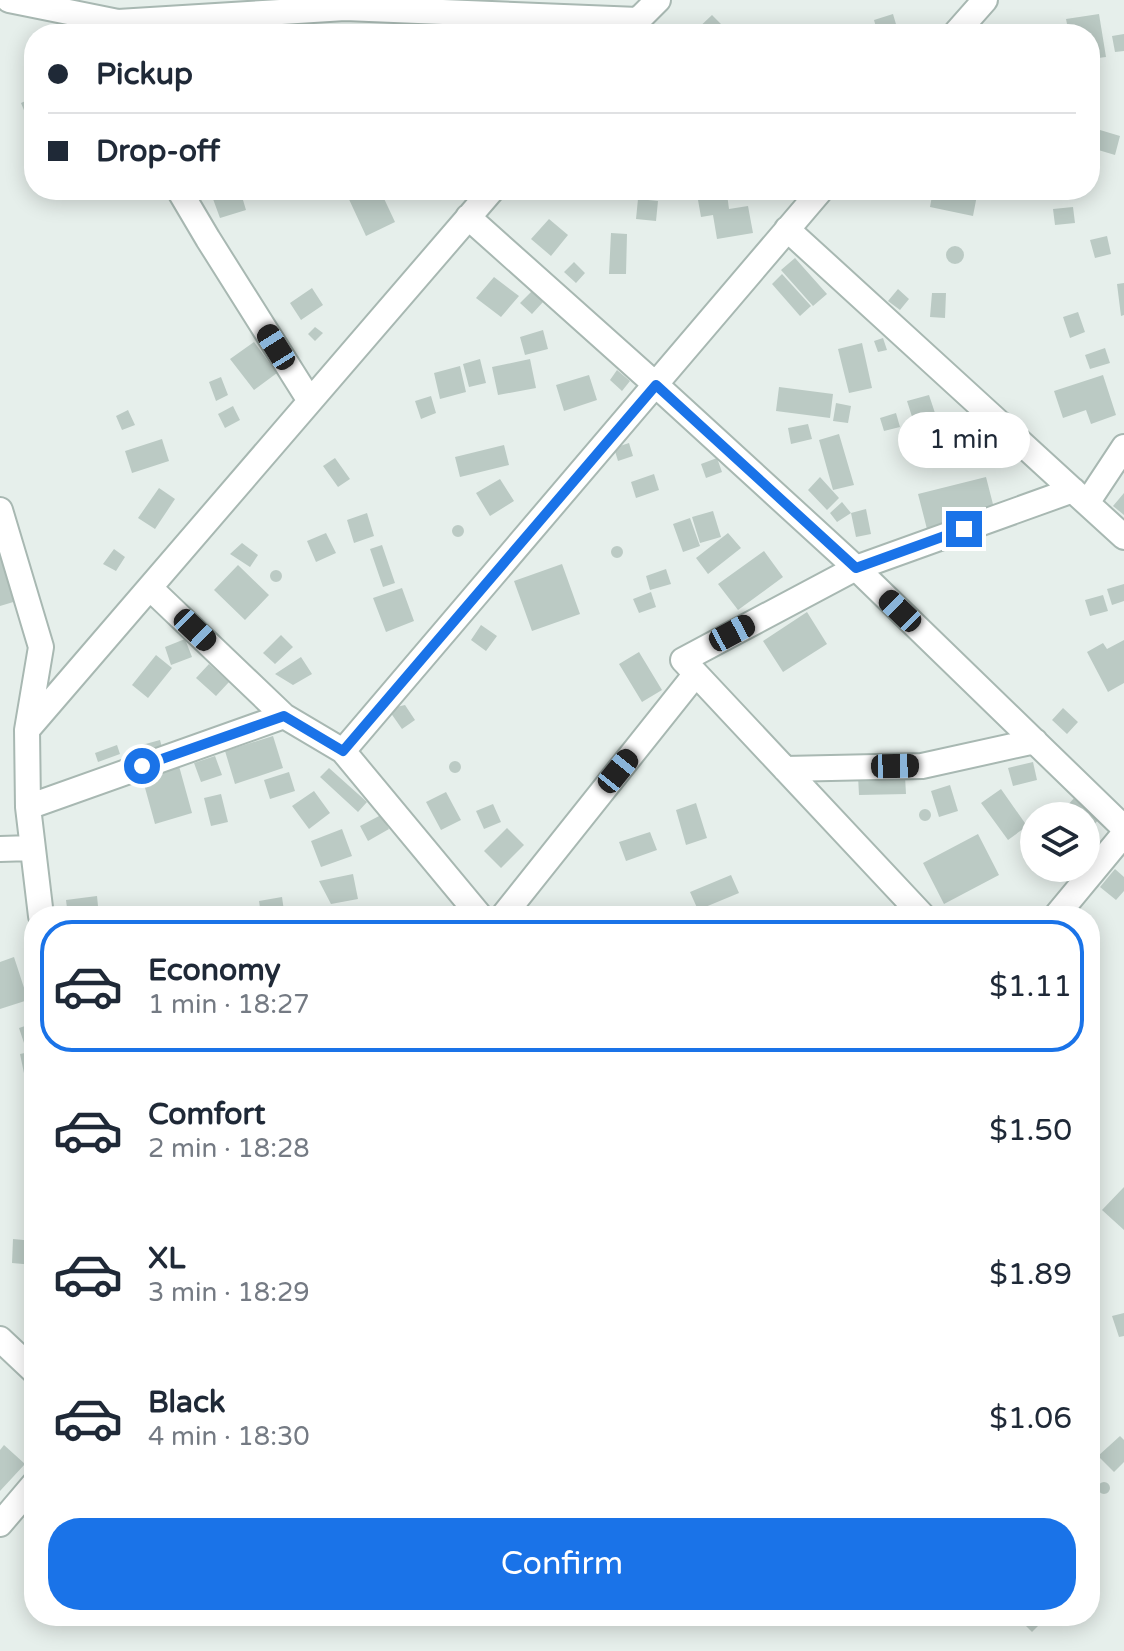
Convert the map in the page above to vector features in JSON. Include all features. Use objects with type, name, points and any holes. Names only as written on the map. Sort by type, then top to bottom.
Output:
[{"type":"street","points":[[9,0],[104,24]]},
{"type":"street","points":[[635,24],[658,0]]},
{"type":"street","points":[[964,24],[985,0]]},
{"type":"street","points":[[165,24],[345,8],[587,24]]},
{"type":"street","points":[[185,200],[310,401]]},
{"type":"street","points":[[27,730],[483,200]]},
{"type":"street","points":[[343,751],[812,200]]},
{"type":"street","points":[[468,217],[856,568],[1124,828]]},
{"type":"street","points":[[787,229],[1124,537]]},
{"type":"street","points":[[914,906],[683,660],[856,568],[1080,496],[1124,447]]},
{"type":"street","points":[[0,510],[41,647],[27,730],[28,807],[40,906]]},
{"type":"street","points":[[150,588],[284,716],[343,751],[472,906]]},
{"type":"street","points":[[511,906],[695,675]]},
{"type":"street","points":[[28,807],[284,716]]},
{"type":"street","points":[[785,769],[922,766],[1035,741]]},
{"type":"street","points":[[1064,906],[1124,834]]},
{"type":"street","points":[[0,849],[32,848]]},
{"type":"street","points":[[0,1339],[24,1362]]},
{"type":"street","points":[[0,1524],[24,1496]]},
{"type":"building","points":[[893,14],[896,24],[875,24],[874,20]]},
{"type":"building","points":[[1099,14],[1106,57],[1100,58],[1100,24],[1067,24],[1066,19]]},
{"type":"building","points":[[712,15],[721,24],[703,24]]},
{"type":"building","points":[[1124,34],[1124,51],[1115,52],[1112,36]]},
{"type":"building","points":[[1100,130],[1120,136],[1115,155],[1100,150]]},
{"type":"building","points":[[213,200],[243,200],[246,210],[220,218]]},
{"type":"building","points":[[349,200],[385,200],[395,222],[366,236]]},
{"type":"building","points":[[638,200],[658,201],[656,221],[636,219]]},
{"type":"building","points":[[698,200],[728,200],[729,209],[748,206],[753,233],[717,239],[713,215],[701,217]]},
{"type":"building","points":[[931,200],[976,200],[973,216],[930,207]]},
{"type":"building","points":[[1073,207],[1075,223],[1055,225],[1053,209]]},
{"type":"building","points":[[549,219],[568,235],[551,256],[531,239]]},
{"type":"building","points":[[611,233],[627,234],[626,274],[609,274]]},
{"type":"building","points":[[1107,236],[1111,254],[1095,258],[1090,240]]},
{"type":"building","points":[[955,246],[964,255],[955,264],[946,255]]},
{"type":"building","points":[[795,258],[827,294],[813,306],[781,270]]},
{"type":"building","points":[[574,262],[585,273],[576,283],[564,272]]},
{"type":"building","points":[[782,274],[811,306],[800,316],[772,284]]},
{"type":"building","points":[[494,277],[519,296],[501,317],[476,298]]},
{"type":"building","points":[[1124,283],[1124,315],[1121,316],[1117,284]]},
{"type":"building","points":[[312,288],[323,305],[301,320],[290,303]]},
{"type":"building","points":[[898,289],[909,299],[900,310],[888,301]]},
{"type":"building","points":[[532,291],[543,302],[532,314],[520,303]]},
{"type":"building","points":[[932,293],[946,293],[945,318],[930,317]]},
{"type":"building","points":[[1078,312],[1085,332],[1070,338],[1063,317]]},
{"type":"building","points":[[315,327],[323,333],[315,341],[308,334]]},
{"type":"building","points":[[543,330],[548,349],[525,355],[520,337]]},
{"type":"building","points":[[883,338],[887,350],[878,352],[874,341]]},
{"type":"building","points":[[254,342],[277,373],[254,390],[230,359]]},
{"type":"building","points":[[862,343],[872,388],[849,393],[838,349]]},
{"type":"building","points":[[1105,348],[1110,363],[1090,369],[1085,355]]},
{"type":"building","points":[[480,359],[486,383],[469,387],[463,364]]},
{"type":"building","points":[[530,359],[536,388],[498,395],[492,367]]},
{"type":"building","points":[[460,366],[466,392],[440,399],[434,373]]},
{"type":"building","points":[[617,370],[630,381],[622,391],[610,380]]},
{"type":"building","points":[[589,375],[597,400],[564,411],[556,385]]},
{"type":"building","points":[[1103,375],[1116,415],[1091,424],[1086,410],[1063,418],[1054,391]]},
{"type":"building","points":[[221,377],[228,395],[216,401],[209,382]]},
{"type":"building","points":[[779,387],[833,394],[830,418],[776,411]]},
{"type":"building","points":[[929,395],[937,419],[915,426],[907,401]]},
{"type":"building","points":[[431,396],[436,413],[421,419],[415,401]]},
{"type":"building","points":[[836,403],[851,406],[848,423],[833,421]]},
{"type":"building","points":[[233,406],[240,420],[225,428],[218,414]]},
{"type":"building","points":[[128,410],[135,425],[122,430],[116,416]]},
{"type":"building","points":[[896,413],[900,427],[884,431],[880,418]]},
{"type":"building","points":[[967,414],[972,444],[938,450],[929,434]]},
{"type":"building","points":[[808,424],[812,439],[791,444],[788,428]]},
{"type":"building","points":[[839,434],[854,485],[833,490],[819,440]]},
{"type":"building","points":[[162,439],[169,461],[132,473],[125,451]]},
{"type":"building","points":[[629,443],[633,456],[618,461],[614,448]]},
{"type":"building","points":[[504,445],[509,465],[460,477],[455,457]]},
{"type":"building","points":[[335,458],[350,479],[338,487],[323,466]]},
{"type":"building","points":[[717,458],[722,472],[706,478],[701,464]]},
{"type":"building","points":[[654,474],[659,490],[636,498],[631,482]]},
{"type":"building","points":[[820,477],[839,498],[827,510],[808,490]]},
{"type":"building","points":[[986,477],[995,512],[927,529],[918,494]]},
{"type":"building","points":[[500,479],[514,501],[490,516],[476,493]]},
{"type":"building","points":[[159,488],[175,499],[155,529],[138,518]]},
{"type":"building","points":[[1124,493],[1124,515],[1113,506]]},
{"type":"building","points":[[842,502],[851,513],[837,522],[830,513]]},
{"type":"building","points":[[866,509],[871,534],[856,537],[851,513]]},
{"type":"building","points":[[713,511],[721,537],[700,543],[692,517]]},
{"type":"building","points":[[367,513],[374,536],[354,543],[347,520]]},
{"type":"building","points":[[690,518],[700,546],[683,552],[673,524]]},
{"type":"building","points":[[458,525],[464,531],[458,537],[452,531]]},
{"type":"building","points":[[326,533],[336,553],[316,562],[307,541]]},
{"type":"building","points":[[728,533],[741,548],[708,574],[696,558]]},
{"type":"building","points":[[242,543],[258,555],[250,567],[230,554]]},
{"type":"building","points":[[382,545],[395,583],[383,587],[370,549]]},
{"type":"building","points":[[617,546],[623,552],[617,558],[611,552]]},
{"type":"building","points":[[114,549],[125,557],[116,571],[103,564]]},
{"type":"building","points":[[764,551],[783,577],[738,610],[718,584]]},
{"type":"building","points":[[6,553],[20,600],[0,606],[0,554]]},
{"type":"building","points":[[562,564],[580,614],[532,631],[514,581]]},
{"type":"building","points":[[238,565],[269,595],[245,620],[214,590]]},
{"type":"building","points":[[666,569],[671,584],[650,590],[646,576]]},
{"type":"building","points":[[276,570],[282,576],[276,582],[270,576]]},
{"type":"building","points":[[1124,584],[1124,601],[1112,605],[1107,589]]},
{"type":"building","points":[[402,588],[414,621],[386,632],[373,598]]},
{"type":"building","points":[[651,592],[656,607],[639,613],[633,599]]},
{"type":"building","points":[[1103,595],[1108,611],[1090,616],[1085,600]]},
{"type":"building","points":[[807,612],[827,644],[783,672],[763,641]]},
{"type":"building","points":[[481,625],[497,636],[486,651],[471,640]]},
{"type":"building","points":[[281,635],[293,647],[275,664],[263,653]]},
{"type":"building","points":[[185,639],[192,657],[171,665],[165,647]]},
{"type":"building","points":[[1124,640],[1124,683],[1108,692],[1087,652],[1103,643],[1107,649]]},
{"type":"building","points":[[639,652],[662,690],[642,702],[619,664]]},
{"type":"building","points":[[156,655],[172,668],[148,698],[132,685]]},
{"type":"building","points":[[301,657],[312,674],[293,685],[275,674]]},
{"type":"building","points":[[209,664],[229,682],[216,696],[196,678]]},
{"type":"building","points":[[405,705],[415,720],[402,729],[388,709]]},
{"type":"building","points":[[1063,708],[1078,722],[1067,734],[1052,720]]},
{"type":"building","points":[[273,736],[283,768],[235,784],[225,751]]},
{"type":"building","points":[[160,740],[164,755],[135,763],[131,748]]},
{"type":"building","points":[[117,745],[120,754],[98,762],[95,753]]},
{"type":"building","points":[[215,756],[222,775],[201,782],[194,763]]},
{"type":"building","points":[[455,761],[461,767],[455,773],[449,767]]},
{"type":"building","points":[[1033,762],[1037,780],[1013,786],[1008,768]]},
{"type":"building","points":[[179,766],[192,813],[155,824],[142,777]]},
{"type":"building","points":[[329,768],[367,802],[358,812],[320,777]]},
{"type":"building","points":[[289,772],[295,791],[270,799],[264,780]]},
{"type":"building","points":[[858,776],[905,776],[906,794],[859,795]]},
{"type":"building","points":[[950,785],[958,811],[939,817],[931,791]]},
{"type":"building","points":[[1001,789],[1020,816],[1020,831],[1008,840],[981,803]]},
{"type":"building","points":[[314,791],[330,813],[309,829],[292,806]]},
{"type":"building","points":[[446,792],[461,820],[441,830],[426,802]]},
{"type":"building","points":[[221,794],[228,822],[211,826],[204,798]]},
{"type":"building","points":[[696,803],[707,838],[686,845],[676,810]]},
{"type":"building","points":[[493,804],[501,822],[484,829],[476,811]]},
{"type":"building","points":[[925,809],[931,815],[925,821],[919,815]]},
{"type":"building","points":[[381,815],[389,829],[368,841],[360,826]]},
{"type":"building","points":[[507,828],[524,845],[501,868],[484,851]]},
{"type":"building","points":[[342,829],[352,856],[321,867],[311,841]]},
{"type":"building","points":[[650,832],[657,850],[626,861],[619,842]]},
{"type":"building","points":[[978,834],[999,875],[944,904],[923,863]]},
{"type":"building","points":[[1115,869],[1124,877],[1124,891],[1116,900],[1100,887]]},
{"type":"building","points":[[353,874],[358,899],[331,904],[319,881]]},
{"type":"building","points":[[731,875],[739,893],[708,906],[696,906],[690,892]]},
{"type":"building","points":[[97,896],[98,906],[67,906],[66,900]]},
{"type":"building","points":[[282,897],[283,906],[260,906],[259,901]]},
{"type":"building","points":[[14,957],[24,988],[24,1001],[0,1009],[0,962]]},
{"type":"building","points":[[24,1026],[24,1043],[19,1028]]},
{"type":"building","points":[[24,1053],[24,1073],[20,1054]]},
{"type":"building","points":[[1124,1187],[1124,1230],[1102,1210]]},
{"type":"building","points":[[13,1239],[24,1240],[24,1264],[12,1263]]},
{"type":"building","points":[[1124,1313],[1124,1336],[1119,1337],[1112,1316]]},
{"type":"building","points":[[1120,1436],[1124,1440],[1124,1462],[1114,1472],[1100,1454]]},
{"type":"building","points":[[4,1445],[24,1465],[0,1491],[0,1450]]},
{"type":"building","points":[[1100,1484],[1108,1484],[1108,1492],[1100,1492]]},
{"type":"route","points":[[142,766],[284,716],[343,751],[656,385],[856,568],[964,529]]}]
